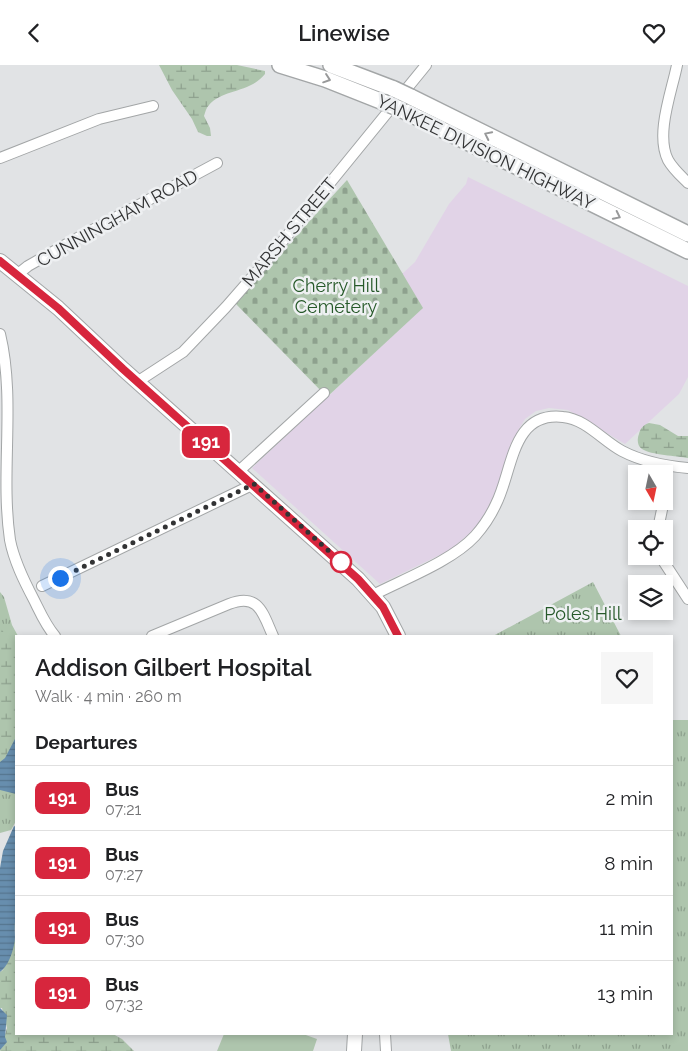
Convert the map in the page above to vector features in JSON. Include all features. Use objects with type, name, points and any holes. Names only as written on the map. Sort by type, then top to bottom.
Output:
[{"type":"highway","name":"YANKEE DIVISION HIGHWAY","points":[[280,65],[325,79],[400,109],[688,251]]},
{"type":"highway","name":"YANKEE DIVISION HIGHWAY","points":[[331,65],[411,97],[688,235]]},
{"type":"main road","points":[[0,261],[58,308],[137,382],[341,563],[383,607],[397,635]]},
{"type":"main road","points":[[354,1051],[355,1035]]},
{"type":"street","name":"MARSH STREET","points":[[137,382],[183,352],[213,321],[273,253],[426,65]]},
{"type":"street","points":[[677,65],[666,115],[664,145],[669,161],[688,183]]},
{"type":"street","points":[[0,158],[99,119],[153,106]]},
{"type":"street","name":"CUNNINGHAM ROAD","points":[[18,274],[28,266],[217,163]]},
{"type":"street","points":[[0,334],[6,395],[6,499],[10,540],[20,572],[44,620],[54,635]]},
{"type":"street","points":[[239,471],[324,393]]},
{"type":"street","points":[[373,595],[450,555],[474,536],[496,505],[519,441],[533,423],[547,418],[566,417],[581,423],[621,451],[662,465]]},
{"type":"street","points":[[673,467],[688,468]]},
{"type":"street","points":[[42,586],[254,484]]},
{"type":"street","points":[[666,565],[688,599]]},
{"type":"street","points":[[154,635],[229,604],[241,601],[249,601],[261,608],[273,635]]},
{"type":"street","points":[[385,1035],[386,1051]]},
{"type":"shaded area","points":[[468,177],[688,286],[688,377],[679,394],[625,444],[568,410],[549,408],[536,411],[525,419],[512,441],[498,486],[484,517],[470,533],[450,550],[380,584],[252,468],[422,308],[402,274],[415,262],[449,204],[466,184]]},
{"type":"green space","points":[[159,65],[237,65],[265,71],[265,74],[252,85],[221,96],[209,105],[204,116],[210,128],[211,136],[207,136],[198,132]]},
{"type":"green space","name":"Cherry Hill Cemetery","points":[[347,180],[423,308],[327,397],[235,303]]},
{"type":"green space","points":[[649,423],[660,425],[678,436],[688,436],[688,458],[651,453],[640,448],[638,444],[639,432],[643,426]]},
{"type":"green space","name":"Poles Hill","points":[[593,582],[620,635],[495,635]]},
{"type":"green space","points":[[0,592],[4,597],[12,625],[17,635],[15,635],[15,823],[11,830],[0,833]]},
{"type":"green space","points":[[0,626],[15,649],[15,739],[5,758],[0,762]]},
{"type":"green space","points":[[673,720],[688,720],[688,1051],[451,1051],[448,1035],[673,1035]]},
{"type":"green space","points":[[15,936],[15,1035],[115,1035],[122,1039],[134,1051],[0,1051],[7,1028],[2,1008],[0,1008],[0,972],[3,970]]},
{"type":"green space","points":[[224,1035],[306,1035],[317,1039],[313,1051],[217,1051]]},
{"type":"water","points":[[15,739],[15,794],[0,790],[0,762],[5,758]]},
{"type":"water","points":[[14,826],[15,939],[9,960],[0,972],[0,868],[3,851]]},
{"type":"water","points":[[0,1008],[7,1015],[5,1037],[7,1042],[0,1050]]},
{"type":"bus line","name":"191","points":[[0,261],[58,308],[123,369],[341,563],[383,607],[397,635]]},
{"type":"route","points":[[60,578],[254,484],[341,562]]}]
